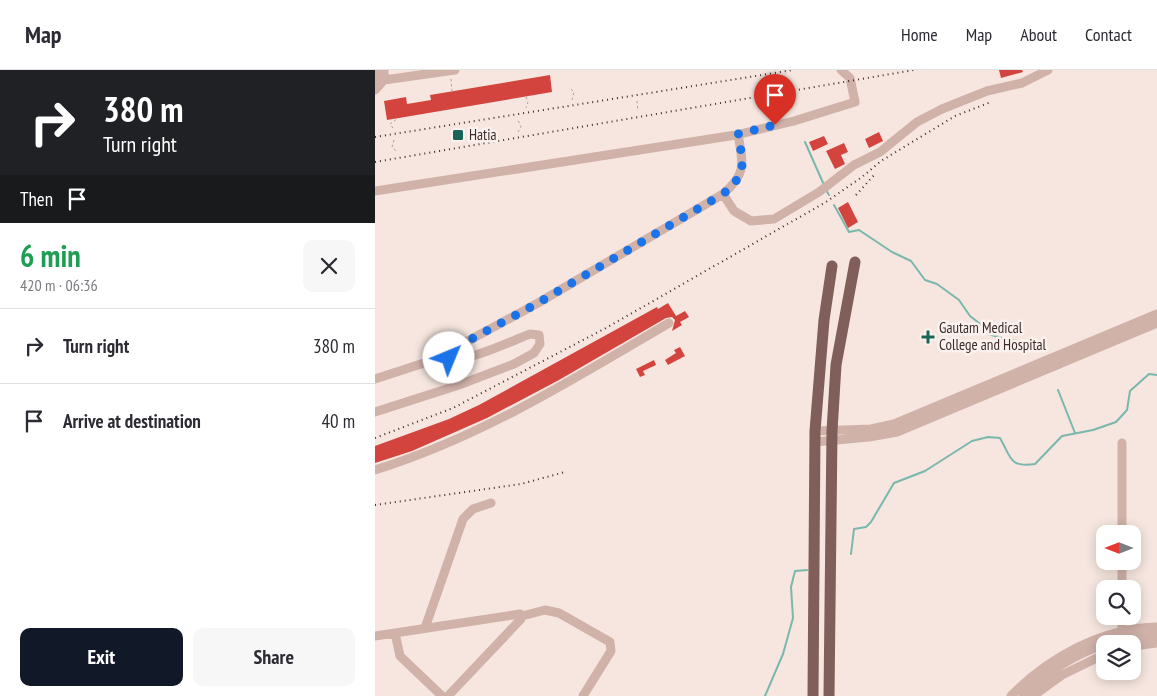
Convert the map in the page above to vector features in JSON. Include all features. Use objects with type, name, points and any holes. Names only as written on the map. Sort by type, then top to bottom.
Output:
[{"type":"main road","points":[[829,696],[832,436],[836,365],[855,262]]},
{"type":"main road","points":[[813,696],[815,437],[824,320],[832,266]]},
{"type":"street","points":[[375,90],[381,76],[379,70]]},
{"type":"street","points":[[381,76],[452,70]]},
{"type":"street","points":[[375,191],[738,134],[794,121],[855,102],[850,78],[841,70]]},
{"type":"street","points":[[723,194],[734,211],[751,221],[774,219],[819,192],[854,165],[880,152],[917,122],[942,109],[987,91],[1022,83],[1048,70]]},
{"type":"street","points":[[449,358],[450,353],[455,348],[538,303],[723,194],[736,183],[743,167],[738,134]]},
{"type":"street","points":[[832,436],[871,429],[903,420],[1157,314]]},
{"type":"street","points":[[375,470],[462,437],[519,410],[669,323]]},
{"type":"street","points":[[815,437],[869,437],[905,429],[1157,323]]},
{"type":"street","points":[[375,379],[421,364],[449,358],[456,361],[530,334],[539,335],[539,344],[534,353],[514,364],[459,385],[375,412]]},
{"type":"street","points":[[1122,444],[1122,525]]},
{"type":"street","points":[[425,628],[463,519],[473,509],[491,503]]},
{"type":"street","points":[[375,636],[517,613],[521,616],[545,610],[559,613],[610,642],[611,651],[583,696]]},
{"type":"street","points":[[448,696],[521,619],[521,616]]},
{"type":"street","points":[[1122,625],[1122,632]]},
{"type":"street","points":[[1011,696],[1046,665],[1074,649],[1109,635],[1157,627]]},
{"type":"street","points":[[395,633],[400,656],[442,696]]},
{"type":"street","points":[[1141,637],[1157,635]]},
{"type":"street","points":[[1141,645],[1157,643]]},
{"type":"street","points":[[1023,696],[1069,661],[1085,651],[1096,647]]},
{"type":"street","points":[[1033,696],[1062,675],[1096,658]]},
{"type":"path","points":[[452,70],[452,91]]},
{"type":"path","points":[[571,89],[574,92],[572,100]]},
{"type":"path","points":[[526,97],[528,102],[526,108]]},
{"type":"path","points":[[637,102],[639,111]]},
{"type":"path","points":[[393,128],[389,124],[398,118]]},
{"type":"path","points":[[518,132],[521,127],[519,120]]},
{"type":"path","points":[[394,140],[392,148],[396,151]]},
{"type":"building","points":[[999,70],[1022,70],[1023,72],[1001,78]]},
{"type":"building","name":"Hatia","points":[[550,75],[552,92],[387,120],[384,101],[406,97],[407,104],[431,100],[430,95]]},
{"type":"building","points":[[879,132],[883,141],[869,148],[865,139]]},
{"type":"building","points":[[824,136],[828,144],[813,151],[809,142]]},
{"type":"building","points":[[844,143],[848,152],[841,155],[845,164],[835,169],[826,151]]},
{"type":"building","points":[[848,202],[858,222],[848,228],[838,208]]},
{"type":"building","points":[[668,303],[676,316],[685,311],[689,317],[680,322],[682,325],[672,331],[675,320],[672,317],[666,318],[559,380],[487,418],[412,451],[375,463],[375,446],[449,419],[479,405],[657,307],[658,309]]},
{"type":"building","points":[[680,347],[685,356],[668,365],[665,360],[676,353],[674,350]]},
{"type":"building","points":[[654,360],[656,365],[643,371],[645,375],[640,377],[636,369]]},
{"type":"waterway","points":[[805,142],[824,185]]},
{"type":"waterway","points":[[826,190],[829,195]]},
{"type":"waterway","points":[[834,205],[849,232],[859,230],[892,252],[911,261],[925,280],[937,284],[959,300],[970,316],[984,327],[988,334],[1036,344]]},
{"type":"waterway","points":[[851,554],[854,529],[866,527],[871,522],[894,483],[925,471],[972,441],[988,437],[1000,438],[1009,456],[1015,463],[1035,464],[1062,436],[1093,430],[1116,422],[1127,410],[1130,391],[1149,374],[1157,375]]},
{"type":"waterway","points":[[1058,390],[1075,433]]},
{"type":"waterway","points":[[765,696],[783,654],[793,618],[791,587],[795,571],[807,570]]},
{"type":"railway","points":[[375,137],[793,70]]},
{"type":"railway","points":[[375,162],[914,70]]},
{"type":"railway","points":[[375,438],[453,408],[606,328],[826,202],[881,161],[955,116],[991,102]]},
{"type":"railway","points":[[856,195],[876,173]]},
{"type":"railway","points":[[375,505],[521,484],[565,472]]},
{"type":"place","name":"Hatia","points":[[458,135]]},
{"type":"place","name":"Gautam Medical College and Hospital","points":[[928,337]]},
{"type":"route","points":[[449,358],[450,353],[455,348],[538,303],[723,194],[736,183],[743,167],[738,134],[775,125]]}]
